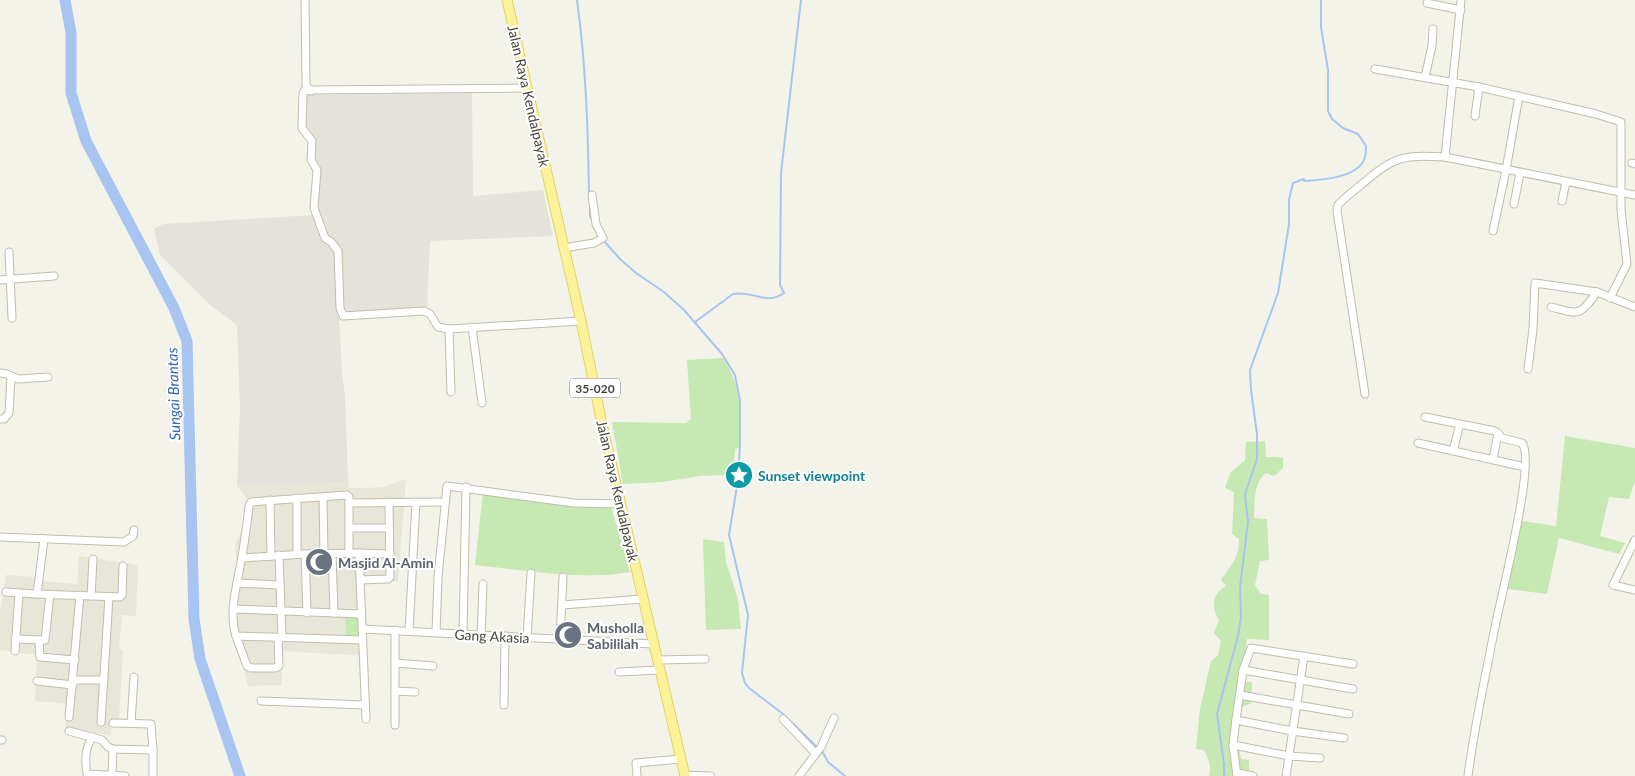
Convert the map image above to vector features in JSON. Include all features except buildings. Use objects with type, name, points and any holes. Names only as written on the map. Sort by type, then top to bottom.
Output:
[{"type":"main road","name":"Jalan Raya Kendalpayak","points":[[508,0],[581,321],[601,418],[685,775]]},
{"type":"street","points":[[305,0],[306,85],[311,90]]},
{"type":"street","points":[[1445,158],[1461,0]]},
{"type":"street","points":[[1427,3],[1461,10]]},
{"type":"street","points":[[1425,77],[1432,46],[1433,29]]},
{"type":"street","points":[[1375,68],[1454,81],[1596,114],[1621,122],[1620,192],[1627,264],[1610,298]]},
{"type":"street","points":[[1475,116],[1479,87]]},
{"type":"street","points":[[528,88],[305,90],[302,128],[312,141],[311,160],[317,170],[314,208],[325,238],[338,251],[341,313],[343,316],[424,311],[430,314],[438,327],[449,328],[581,321]]},
{"type":"street","points":[[1493,231],[1519,96]]},
{"type":"street","points":[[1365,394],[1337,211],[1338,205],[1383,166],[1393,160],[1406,157],[1445,158],[1635,195]]},
{"type":"street","points":[[1514,204],[1520,173]]},
{"type":"street","points":[[1562,201],[1566,182]]},
{"type":"street","points":[[563,248],[594,243],[602,239],[596,224],[592,195]]},
{"type":"street","points":[[9,252],[12,318]]},
{"type":"street","points":[[0,280],[54,276]]},
{"type":"street","points":[[1528,369],[1533,329],[1535,283],[1599,293],[1635,307]]},
{"type":"street","points":[[1551,307],[1573,313],[1580,312],[1599,293]]},
{"type":"street","points":[[472,327],[482,403]]},
{"type":"street","points":[[449,328],[451,392]]},
{"type":"street","points":[[0,373],[23,380],[48,377]]},
{"type":"street","points":[[0,419],[6,417],[9,413],[11,376]]},
{"type":"street","points":[[1425,417],[1498,433],[1502,438],[1524,445],[1525,466],[1517,522],[1493,636],[1468,776]]},
{"type":"street","points":[[1454,451],[1460,424]]},
{"type":"street","points":[[1493,459],[1498,433]]},
{"type":"street","points":[[1418,443],[1525,466]]},
{"type":"street","points":[[436,633],[438,577],[447,486],[466,487],[574,503],[621,504]]},
{"type":"street","points":[[463,634],[466,487]]},
{"type":"street","points":[[279,555],[281,611],[279,666],[276,668],[251,668],[248,666],[233,624],[237,583],[249,506],[254,501],[347,495],[349,497],[349,553]]},
{"type":"street","points":[[323,496],[334,614]]},
{"type":"street","points":[[297,498],[297,554]]},
{"type":"street","points":[[270,500],[271,556]]},
{"type":"street","points":[[360,580],[389,578],[389,502]]},
{"type":"street","points":[[408,631],[416,502]]},
{"type":"street","points":[[349,503],[445,502]]},
{"type":"street","points":[[349,528],[389,528]]},
{"type":"street","points":[[0,537],[124,542],[132,536],[134,530]]},
{"type":"street","points":[[37,594],[44,539]]},
{"type":"street","points":[[1634,545],[1613,585],[1635,590]]},
{"type":"street","points":[[359,553],[366,719]]},
{"type":"street","points":[[242,558],[297,554],[390,554]]},
{"type":"street","points":[[305,554],[307,613]]},
{"type":"street","points":[[91,596],[93,559]]},
{"type":"street","points":[[6,592],[121,596],[123,566]]},
{"type":"street","points":[[528,638],[531,573]]},
{"type":"street","points":[[560,640],[563,577]]},
{"type":"street","points":[[237,583],[280,584]]},
{"type":"street","points":[[481,635],[483,584]]},
{"type":"street","points":[[15,651],[19,593]]},
{"type":"street","points":[[15,639],[44,641],[46,638],[50,594]]},
{"type":"street","points":[[69,717],[80,595]]},
{"type":"street","points":[[101,722],[109,597]]},
{"type":"street","points":[[562,605],[643,599]]},
{"type":"street","points":[[234,609],[361,614]]},
{"type":"street","name":"Gang Akasia","points":[[362,629],[653,644]]},
{"type":"street","points":[[395,630],[395,725]]},
{"type":"street","points":[[236,636],[362,640]]},
{"type":"street","points":[[504,705],[505,636]]},
{"type":"street","points":[[39,641],[40,657],[75,660]]},
{"type":"street","points":[[1253,776],[1237,775],[1234,745],[1243,670],[1250,650],[1252,648],[1353,664]]},
{"type":"street","points":[[1286,776],[1304,656]]},
{"type":"street","points":[[657,660],[705,659]]},
{"type":"street","points":[[395,663],[433,666]]},
{"type":"street","points":[[619,672],[659,670]]},
{"type":"street","points":[[1243,670],[1353,689]]},
{"type":"street","points":[[131,723],[134,677]]},
{"type":"street","points":[[37,681],[73,682],[104,680]]},
{"type":"street","points":[[395,690],[415,692]]},
{"type":"street","points":[[1240,695],[1349,714]]},
{"type":"street","points":[[261,701],[365,705]]},
{"type":"street","points":[[799,776],[817,751],[834,718]]},
{"type":"street","points":[[783,719],[817,751]]},
{"type":"street","points":[[1236,720],[1292,731],[1344,738]]},
{"type":"street","points":[[113,723],[151,724],[153,776]]},
{"type":"street","points":[[69,731],[102,740],[108,747],[113,749],[153,750]]},
{"type":"street","points":[[93,737],[87,753],[87,774],[125,776]]},
{"type":"street","points":[[1234,745],[1289,756],[1320,758]]},
{"type":"street","points":[[112,775],[113,749]]},
{"type":"street","points":[[637,776],[636,764],[681,759]]},
{"type":"street","points":[[685,775],[711,776]]},
{"type":"shaded area","points":[[472,93],[473,196],[543,190],[553,236],[430,241],[427,309],[344,313],[341,309],[341,255],[336,242],[324,234],[317,206],[321,173],[319,165],[314,161],[315,141],[304,129],[306,95]]},
{"type":"shaded area","points":[[315,215],[335,250],[345,395],[348,482],[237,486],[240,407],[237,325],[209,304],[160,255],[154,229],[163,224]]},
{"type":"shaded area","points":[[406,480],[398,582],[362,580],[364,656],[282,651],[282,685],[248,686],[235,630],[237,565],[235,545],[253,507],[237,486],[348,482],[349,488],[367,488],[384,487]]},
{"type":"shaded area","points":[[40,542],[45,542],[41,581],[77,584],[79,556],[138,565],[136,616],[122,615],[119,649],[123,650],[119,720],[112,720],[111,736],[65,727],[68,704],[35,701],[37,655],[0,650],[0,611],[6,575],[36,577]]},
{"type":"green space","points":[[723,358],[734,380],[739,402],[739,448],[735,449],[733,473],[662,482],[623,484],[612,422],[686,423],[691,419],[687,360]]},
{"type":"green space","points":[[1565,436],[1635,448],[1635,481],[1629,499],[1609,497],[1600,536],[1625,543],[1619,554],[1559,538],[1547,594],[1500,588],[1516,520],[1556,526]]},
{"type":"green space","points":[[1265,441],[1266,457],[1283,458],[1283,468],[1274,476],[1266,473],[1262,477],[1257,488],[1255,500],[1254,518],[1267,519],[1269,560],[1260,561],[1255,585],[1261,594],[1269,595],[1269,640],[1247,639],[1241,682],[1252,682],[1252,703],[1235,710],[1236,731],[1241,759],[1249,760],[1249,776],[1209,776],[1210,766],[1204,750],[1196,749],[1200,709],[1211,661],[1218,655],[1221,641],[1214,633],[1219,620],[1216,615],[1214,601],[1221,589],[1226,586],[1221,580],[1234,561],[1239,546],[1239,539],[1232,534],[1234,492],[1225,488],[1230,473],[1245,460],[1246,442]]},
{"type":"green space","points":[[483,492],[611,506],[630,572],[572,575],[475,565]]},
{"type":"green space","points":[[703,539],[724,542],[726,562],[738,599],[741,629],[706,630]]},
{"type":"green space","points":[[345,616],[359,617],[360,638],[346,638]]},
{"type":"waterway","name":"Sungai Brantas","points":[[65,0],[71,33],[71,93],[86,141],[174,308],[187,341],[194,619],[200,659],[240,776]]},
{"type":"waterway","points":[[577,0],[583,49],[589,195]]},
{"type":"waterway","points":[[695,322],[733,294],[740,293],[771,298],[784,293],[780,285],[781,173],[801,0]]},
{"type":"waterway","points":[[1224,776],[1217,714],[1238,636],[1241,617],[1240,587],[1248,522],[1245,494],[1257,459],[1257,434],[1250,370],[1278,293],[1289,224],[1289,200],[1293,183],[1304,179],[1304,181],[1336,177],[1352,172],[1364,160],[1366,154],[1366,146],[1358,134],[1343,128],[1332,119],[1328,111],[1328,70],[1321,27],[1321,0]]},
{"type":"waterway","points":[[590,202],[590,216],[593,222]]},
{"type":"waterway","points":[[604,241],[636,273],[664,292],[684,310],[722,354],[735,375],[740,401],[740,446],[738,480],[729,535],[748,615],[742,673],[745,683],[749,688],[783,714],[818,748]]},
{"type":"waterway","points":[[822,751],[828,762],[845,776]]},
{"type":"place","name":"Sunset viewpoint","points":[[739,475]]},
{"type":"place","name":"Masjid Al-Amin","points":[[319,562]]},
{"type":"place","name":"Musholla Sabililah","points":[[568,635]]}]
